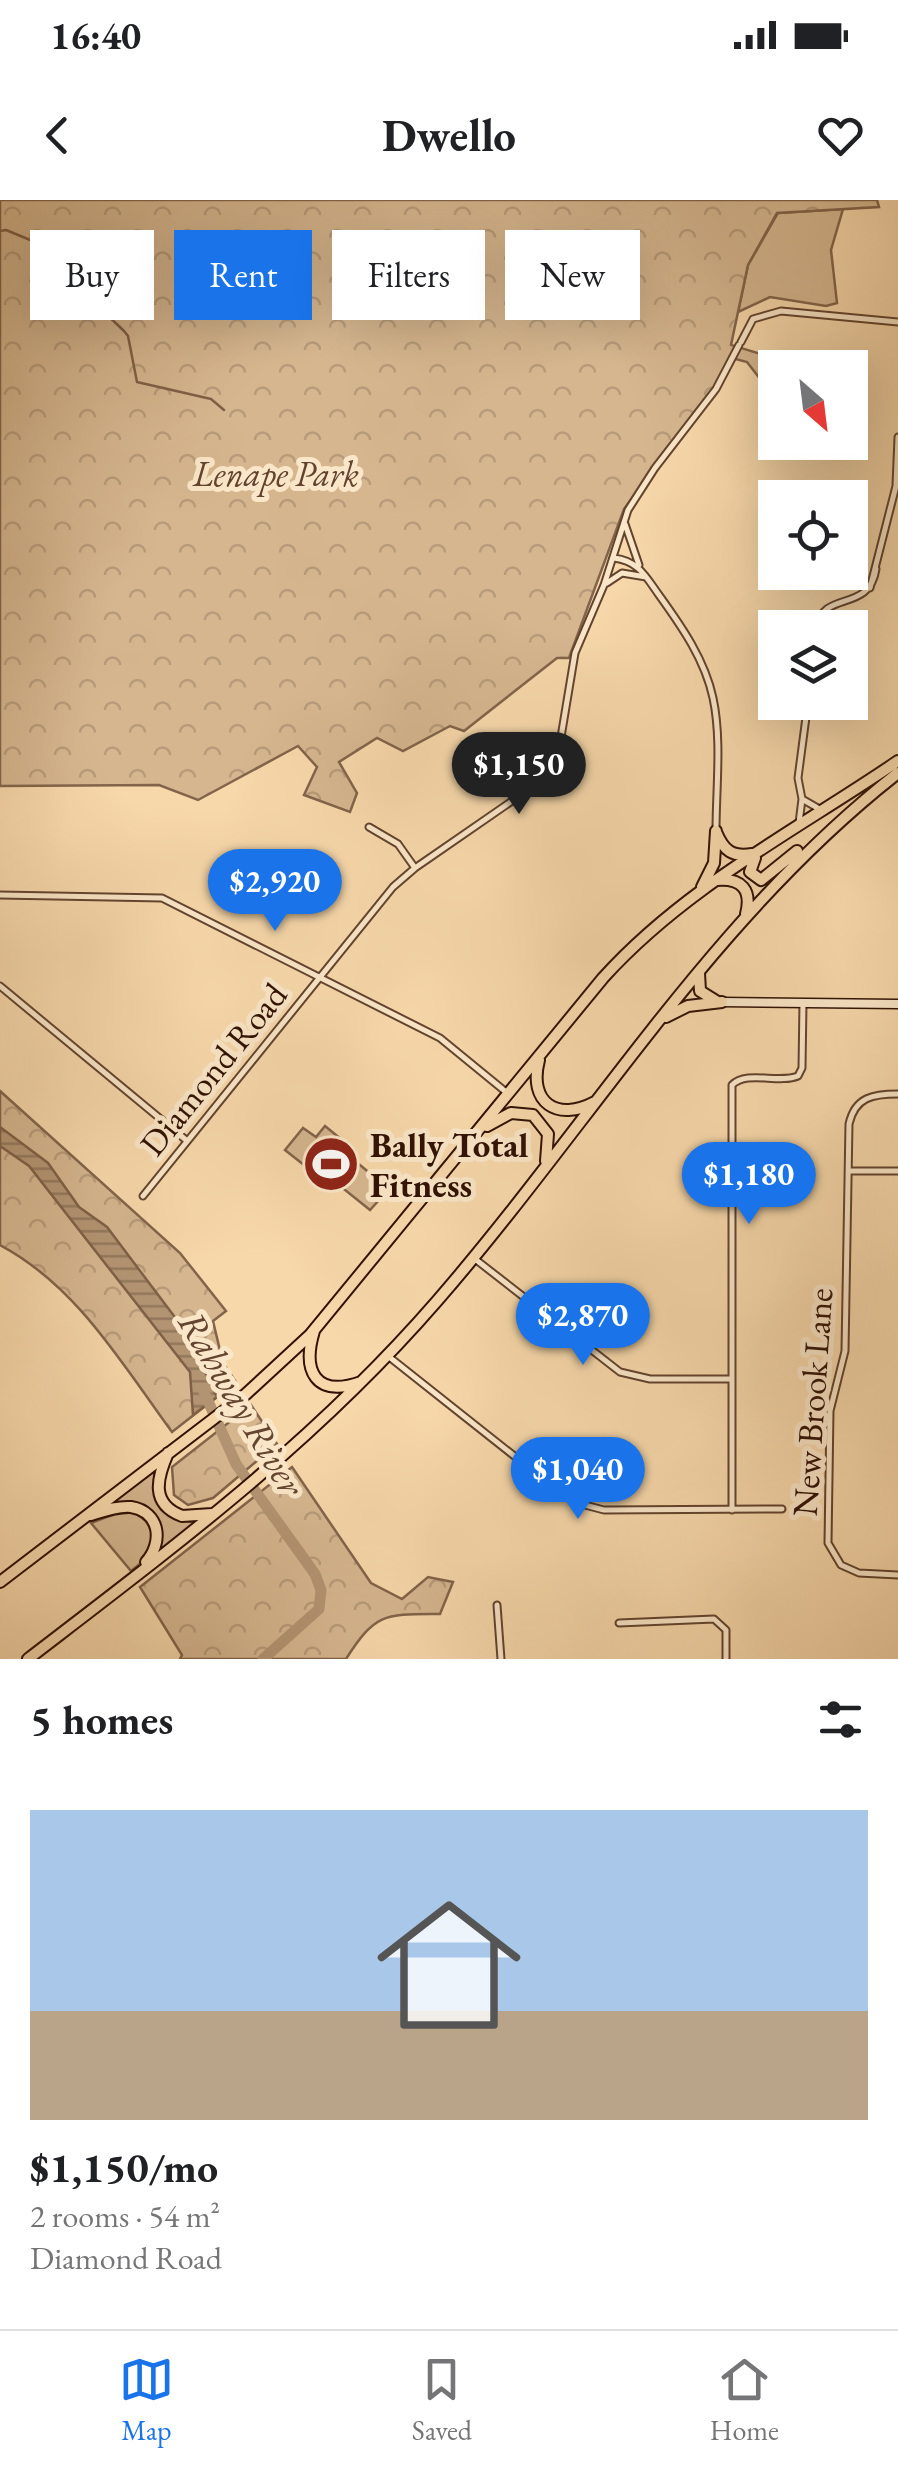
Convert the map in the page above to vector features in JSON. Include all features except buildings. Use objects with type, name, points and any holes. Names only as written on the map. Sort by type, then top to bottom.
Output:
[{"type":"highway","points":[[0,1582],[270,1374],[314,1330],[617,963],[652,928],[699,891],[898,761]]},
{"type":"highway","points":[[28,1659],[219,1512],[364,1381],[473,1257],[746,915],[836,824],[898,773]]},
{"type":"highway","points":[[759,851],[749,870],[758,880],[766,879],[809,841],[836,824]]},
{"type":"highway","points":[[716,831],[724,848],[732,854],[759,851]]},
{"type":"highway","points":[[699,891],[714,863],[716,831]]},
{"type":"highway","points":[[716,880],[732,879],[743,885],[749,898],[746,915]]},
{"type":"highway","points":[[699,972],[702,993],[722,1002]]},
{"type":"highway","points":[[661,1020],[683,1008],[722,1002]]},
{"type":"highway","points":[[541,1054],[536,1083],[550,1106],[570,1111],[597,1101]]},
{"type":"highway","points":[[479,1131],[511,1112],[533,1115],[549,1138],[544,1167]]},
{"type":"highway","points":[[314,1330],[308,1362],[316,1379],[336,1387],[364,1381]]},
{"type":"highway","points":[[169,1452],[157,1486],[166,1506],[186,1517],[219,1512]]},
{"type":"highway","points":[[83,1518],[126,1507],[149,1516],[156,1527],[158,1542],[136,1575]]},
{"type":"street","name":"Diamond Road","points":[[143,1196],[393,887],[525,792],[548,769],[560,743],[576,653],[625,522],[641,488],[716,389],[753,319],[781,311],[898,322]]},
{"type":"street","points":[[824,610],[858,598],[870,588],[897,486],[898,437]]},
{"type":"street","points":[[625,522],[640,568],[692,644],[714,701],[716,831]]},
{"type":"street","points":[[614,558],[626,559],[640,568]]},
{"type":"street","points":[[604,585],[622,573],[646,577]]},
{"type":"street","points":[[798,827],[802,799],[798,778],[806,720]]},
{"type":"street","points":[[802,799],[823,811]]},
{"type":"street","points":[[369,827],[398,844],[415,868]]},
{"type":"street","points":[[0,895],[162,898],[440,1038],[508,1094]]},
{"type":"street","points":[[0,986],[187,1140]]},
{"type":"street","points":[[722,1002],[898,1004]]},
{"type":"street","points":[[732,1510],[732,1085],[740,1078],[798,1076],[802,1068],[803,1003]]},
{"type":"street","name":"New Brook Lane","points":[[898,1094],[874,1095],[860,1102],[852,1111],[849,1124],[844,1351],[830,1411],[828,1543],[834,1557],[845,1567],[869,1576],[898,1575]]},
{"type":"street","points":[[848,1171],[898,1171]]},
{"type":"street","points":[[473,1257],[620,1372],[650,1379],[730,1378]]},
{"type":"street","points":[[388,1356],[580,1504],[604,1510],[782,1510]]},
{"type":"street","points":[[497,1605],[502,1659]]},
{"type":"street","points":[[619,1622],[714,1618],[726,1630],[726,1659]]},
{"type":"green space","name":"Lenape Park","points":[[0,200],[877,200],[879,207],[777,213],[748,265],[731,345],[758,353],[758,376],[747,362],[732,358],[725,373],[624,509],[569,658],[557,658],[464,731],[450,726],[403,751],[377,738],[339,762],[357,793],[350,812],[304,795],[317,767],[298,746],[198,800],[159,785],[0,786]]},
{"type":"green space","points":[[843,209],[831,250],[837,303],[826,306],[770,297],[738,312],[748,265],[778,213]]},
{"type":"green space","points":[[0,1091],[180,1253],[226,1311],[213,1321],[223,1363],[236,1382],[172,1432],[75,1304],[27,1262],[0,1245]]},
{"type":"green space","name":"Bally Total Fitness","points":[[325,1126],[347,1144],[343,1151],[389,1189],[370,1210],[285,1150],[303,1128],[316,1137]]},
{"type":"green space","points":[[251,1405],[277,1444],[213,1498],[188,1505],[174,1495],[172,1467]]},
{"type":"green space","points":[[292,1467],[371,1583],[402,1599],[428,1577],[453,1582],[440,1614],[406,1614],[384,1619],[366,1632],[346,1659],[180,1659],[182,1655],[140,1587]]},
{"type":"green space","points":[[154,1471],[156,1489],[164,1505],[195,1523],[163,1548],[159,1547],[160,1528],[127,1503],[112,1503]]},
{"type":"green space","points":[[125,1510],[145,1521],[155,1542],[146,1559],[131,1571],[91,1523]]},
{"type":"shaded area","points":[[0,1127],[48,1163],[79,1207],[107,1227],[186,1332],[217,1397],[193,1415],[190,1372],[29,1166],[0,1146]]},
{"type":"waterway","points":[[0,231],[35,242],[45,266],[77,286],[124,331],[137,382],[211,399],[224,410]]},
{"type":"waterway","name":"Rahway River","points":[[204,1392],[236,1464],[315,1574],[321,1590],[319,1609],[263,1659]]},
{"type":"place","name":"Bally Total Fitness","points":[[331,1164]]}]
